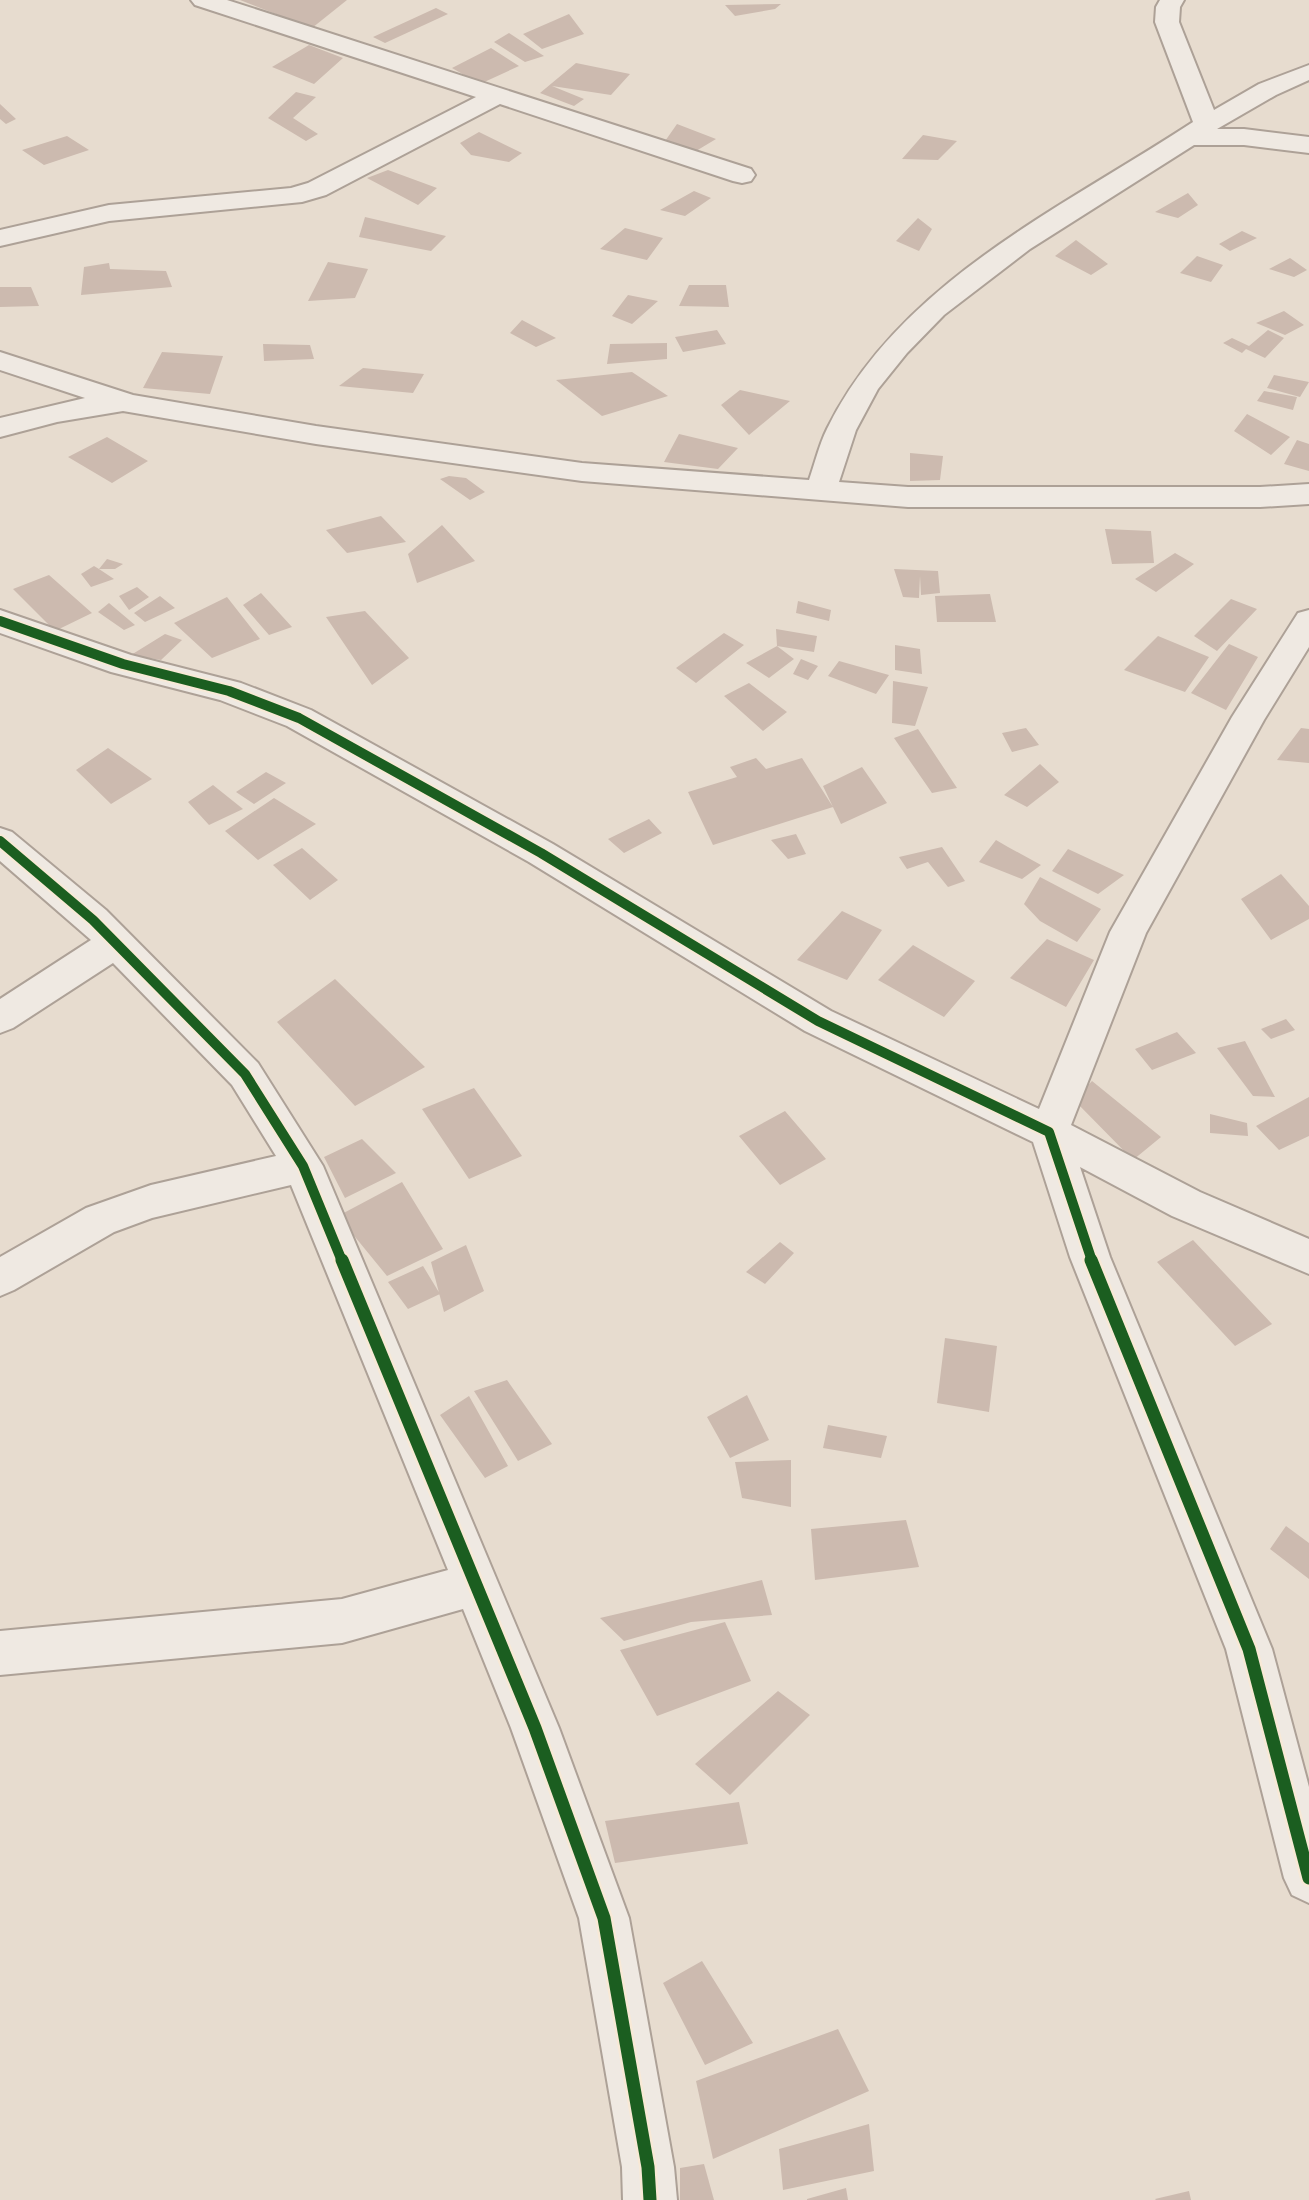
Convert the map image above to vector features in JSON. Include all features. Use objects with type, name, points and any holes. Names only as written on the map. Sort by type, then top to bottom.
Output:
[{"type":"street","points":[[206,0],[742,175]]},
{"type":"street","points":[[1172,0],[1168,7],[1167,22],[1197,131]]},
{"type":"street","points":[[821,491],[841,430],[867,386],[903,340],[951,295],[1049,225],[1248,98],[1309,72]]},
{"type":"street","points":[[0,239],[110,213],[293,197],[317,189],[497,96]]},
{"type":"street","points":[[1197,131],[1309,145]]},
{"type":"street","points":[[0,428],[16,401],[13,365],[128,403],[316,435],[582,472],[908,497],[1260,497],[1309,494]]},
{"type":"street","points":[[0,428],[34,417],[85,406],[128,403]]},
{"type":"street","points":[[0,621],[123,664],[229,691],[299,719],[541,853],[818,1021],[1049,1132],[1186,1204],[1309,1257]]},
{"type":"street","points":[[1309,621],[1249,717],[1128,932],[1049,1132],[1090,1257],[1249,1649],[1309,1878]]},
{"type":"street","points":[[0,841],[93,920],[246,1074],[303,1166],[535,1728],[604,1918],[648,2167],[650,2200]]},
{"type":"street","points":[[0,1018],[115,943]]},
{"type":"street","points":[[0,1278],[100,1220],[150,1202],[303,1166]]},
{"type":"street","points":[[0,1653],[342,1621],[476,1584]]},
{"type":"building","points":[[240,0],[347,0],[312,28]]},
{"type":"building","points":[[781,4],[775,9],[735,16],[725,5]]},
{"type":"building","points":[[436,8],[448,14],[385,43],[373,37]]},
{"type":"building","points":[[569,14],[584,34],[542,49],[523,34]]},
{"type":"building","points":[[509,33],[544,56],[525,62],[494,42]]},
{"type":"building","points":[[309,45],[343,58],[314,84],[272,67]]},
{"type":"building","points":[[491,48],[519,66],[480,84],[452,68]]},
{"type":"building","points":[[576,63],[630,74],[611,95],[552,86],[584,99],[574,106],[540,93]]},
{"type":"building","points":[[296,92],[316,97],[293,118],[318,134],[306,141],[268,118]]},
{"type":"building","points":[[0,104],[16,119],[6,124],[0,119]]},
{"type":"building","points":[[677,124],[716,139],[691,154],[663,144]]},
{"type":"building","points":[[479,132],[522,153],[509,162],[471,155],[460,143]]},
{"type":"building","points":[[923,135],[957,141],[938,160],[902,159]]},
{"type":"building","points":[[67,136],[89,150],[44,165],[22,150]]},
{"type":"building","points":[[388,170],[437,188],[418,205],[367,178]]},
{"type":"building","points":[[694,191],[711,198],[685,216],[660,210]]},
{"type":"building","points":[[1188,193],[1198,205],[1178,218],[1155,212]]},
{"type":"building","points":[[365,217],[446,236],[431,251],[359,237]]},
{"type":"building","points":[[918,218],[932,229],[919,251],[896,241]]},
{"type":"building","points":[[625,228],[663,238],[647,260],[600,249]]},
{"type":"building","points":[[1242,231],[1257,238],[1230,251],[1219,244]]},
{"type":"building","points":[[1076,240],[1108,264],[1091,275],[1055,256]]},
{"type":"building","points":[[1197,256],[1223,265],[1211,282],[1180,273]]},
{"type":"building","points":[[1290,258],[1307,270],[1294,277],[1269,269]]},
{"type":"building","points":[[328,262],[368,269],[355,298],[308,301]]},
{"type":"building","points":[[109,263],[110,269],[166,271],[172,287],[81,295],[84,267]]},
{"type":"building","points":[[689,285],[726,285],[729,307],[679,306]]},
{"type":"building","points":[[0,287],[31,287],[39,306],[0,307]]},
{"type":"building","points":[[628,295],[658,301],[632,324],[612,316]]},
{"type":"building","points":[[1284,311],[1304,325],[1285,335],[1256,323]]},
{"type":"building","points":[[522,320],[556,338],[536,347],[510,333]]},
{"type":"building","points":[[717,330],[726,344],[683,352],[675,337]]},
{"type":"building","points":[[1268,330],[1284,338],[1265,358],[1246,349],[1242,353],[1223,343],[1232,338],[1249,346]]},
{"type":"building","points":[[667,343],[667,359],[607,364],[610,344]]},
{"type":"building","points":[[263,344],[310,345],[314,359],[264,361]]},
{"type":"building","points":[[162,352],[223,356],[210,394],[143,388]]},
{"type":"building","points":[[363,368],[424,374],[413,393],[339,386]]},
{"type":"building","points":[[632,372],[668,396],[602,416],[556,380]]},
{"type":"building","points":[[1274,375],[1309,382],[1300,397],[1267,388]]},
{"type":"building","points":[[740,390],[790,401],[749,435],[721,405]]},
{"type":"building","points":[[1264,391],[1297,397],[1293,410],[1257,401]]},
{"type":"building","points":[[1247,414],[1290,437],[1271,455],[1234,431]]},
{"type":"building","points":[[679,434],[738,448],[718,469],[664,462]]},
{"type":"building","points":[[107,437],[148,461],[112,483],[68,457]]},
{"type":"building","points":[[1297,440],[1309,444],[1309,471],[1284,464]]},
{"type":"building","points":[[910,453],[943,456],[940,480],[910,481]]},
{"type":"building","points":[[449,476],[466,478],[485,492],[470,500],[440,479]]},
{"type":"building","points":[[381,516],[406,542],[347,553],[326,530]]},
{"type":"building","points":[[442,525],[475,561],[417,583],[408,554]]},
{"type":"building","points":[[1105,529],[1151,531],[1154,563],[1112,564]]},
{"type":"building","points":[[1175,553],[1194,564],[1156,592],[1135,579]]},
{"type":"building","points":[[107,559],[123,564],[115,569],[99,569]]},
{"type":"building","points":[[94,566],[114,579],[91,587],[81,574]]},
{"type":"building","points":[[894,569],[938,571],[940,593],[921,595],[920,576],[919,598],[903,597]]},
{"type":"building","points":[[49,575],[92,613],[55,631],[13,589]]},
{"type":"building","points":[[137,587],[149,597],[129,610],[119,596]]},
{"type":"building","points":[[261,593],[292,627],[269,635],[243,605]]},
{"type":"building","points":[[990,594],[996,622],[937,622],[935,596]]},
{"type":"building","points":[[160,596],[175,608],[145,622],[134,613]]},
{"type":"building","points":[[227,597],[260,639],[212,658],[174,623]]},
{"type":"building","points":[[1231,599],[1257,609],[1217,651],[1194,636]]},
{"type":"building","points":[[798,601],[831,610],[829,621],[796,613]]},
{"type":"building","points":[[109,603],[135,625],[124,630],[98,612]]},
{"type":"building","points":[[365,611],[409,658],[372,685],[326,617]]},
{"type":"building","points":[[776,629],[817,636],[814,652],[777,646]]},
{"type":"building","points":[[724,633],[744,645],[696,683],[676,668]]},
{"type":"building","points":[[165,634],[182,640],[161,660],[131,655]]},
{"type":"building","points":[[1158,636],[1209,657],[1185,692],[1124,670]]},
{"type":"building","points":[[1229,644],[1258,657],[1226,710],[1191,693]]},
{"type":"building","points":[[895,645],[920,649],[922,674],[895,670]]},
{"type":"building","points":[[777,646],[794,659],[769,678],[746,663]]},
{"type":"building","points":[[801,659],[818,666],[808,680],[793,674]]},
{"type":"building","points":[[839,661],[889,675],[876,694],[828,676]]},
{"type":"building","points":[[893,681],[928,687],[915,726],[892,723]]},
{"type":"building","points":[[749,683],[787,712],[763,731],[724,696]]},
{"type":"building","points":[[1026,728],[1039,745],[1012,752],[1002,733]]},
{"type":"building","points":[[1301,728],[1309,729],[1309,763],[1277,760]]},
{"type":"building","points":[[918,729],[957,788],[932,793],[894,738]]},
{"type":"building","points":[[108,748],[152,779],[111,804],[76,770]]},
{"type":"building","points":[[756,758],[766,769],[802,758],[833,807],[713,845],[688,792],[737,777],[730,767]]},
{"type":"building","points":[[1040,764],[1059,782],[1027,807],[1004,795]]},
{"type":"building","points":[[862,767],[887,803],[841,824],[823,786]]},
{"type":"building","points":[[266,772],[286,783],[254,804],[236,792]]},
{"type":"building","points":[[213,785],[243,809],[209,825],[188,802]]},
{"type":"building","points":[[274,798],[316,824],[258,860],[225,831]]},
{"type":"building","points":[[649,819],[662,833],[624,853],[608,839]]},
{"type":"building","points":[[796,834],[806,854],[788,859],[771,840]]},
{"type":"building","points":[[996,840],[1041,865],[1022,879],[979,862]]},
{"type":"building","points":[[942,847],[965,881],[948,887],[928,862],[907,869],[899,857]]},
{"type":"building","points":[[302,848],[338,880],[310,900],[273,865]]},
{"type":"building","points":[[1068,849],[1124,875],[1098,894],[1052,871]]},
{"type":"building","points":[[1281,874],[1309,906],[1309,919],[1271,940],[1241,899]]},
{"type":"building","points":[[1040,877],[1101,909],[1077,942],[1040,921],[1024,904]]},
{"type":"building","points":[[842,911],[882,930],[847,980],[797,960]]},
{"type":"building","points":[[1047,939],[1094,960],[1066,1007],[1010,978]]},
{"type":"building","points":[[913,945],[975,981],[944,1017],[878,980]]},
{"type":"building","points":[[335,979],[425,1067],[355,1106],[277,1022]]},
{"type":"building","points":[[1286,1019],[1295,1030],[1271,1039],[1261,1029]]},
{"type":"building","points":[[1177,1032],[1196,1053],[1152,1070],[1135,1049]]},
{"type":"building","points":[[1245,1041],[1275,1097],[1253,1096],[1217,1048]]},
{"type":"building","points":[[1092,1081],[1161,1137],[1133,1160],[1074,1100]]},
{"type":"building","points":[[474,1088],[522,1156],[469,1179],[422,1109]]},
{"type":"building","points":[[1309,1097],[1309,1136],[1279,1150],[1256,1126]]},
{"type":"building","points":[[785,1111],[826,1159],[780,1185],[739,1136]]},
{"type":"building","points":[[1210,1114],[1247,1123],[1248,1136],[1210,1133]]},
{"type":"building","points":[[362,1139],[396,1173],[345,1198],[324,1157]]},
{"type":"building","points":[[402,1182],[443,1249],[387,1276],[338,1216]]},
{"type":"building","points":[[1193,1240],[1272,1324],[1235,1346],[1157,1262]]},
{"type":"building","points":[[780,1242],[794,1253],[765,1284],[746,1272]]},
{"type":"building","points":[[466,1245],[484,1291],[444,1312],[431,1262]]},
{"type":"building","points":[[423,1266],[440,1294],[408,1309],[388,1282]]},
{"type":"building","points":[[945,1338],[997,1346],[989,1412],[937,1403]]},
{"type":"building","points":[[507,1380],[552,1444],[518,1461],[474,1391]]},
{"type":"building","points":[[747,1395],[769,1440],[730,1458],[707,1417]]},
{"type":"building","points":[[469,1396],[508,1466],[485,1478],[440,1415]]},
{"type":"building","points":[[828,1425],[887,1436],[881,1458],[823,1448]]},
{"type":"building","points":[[791,1460],[791,1507],[742,1498],[735,1462]]},
{"type":"building","points":[[906,1520],[919,1567],[815,1580],[811,1529]]},
{"type":"building","points":[[1286,1526],[1309,1543],[1309,1579],[1270,1549]]},
{"type":"building","points":[[762,1580],[772,1615],[691,1622],[624,1641],[600,1618]]},
{"type":"building","points":[[725,1622],[751,1681],[657,1716],[620,1650]]},
{"type":"building","points":[[778,1691],[810,1715],[730,1795],[695,1764]]},
{"type":"building","points":[[739,1802],[748,1844],[615,1863],[605,1821]]},
{"type":"building","points":[[702,1961],[753,2043],[705,2065],[663,1983]]},
{"type":"building","points":[[838,2029],[869,2091],[713,2159],[696,2081]]},
{"type":"building","points":[[869,2124],[874,2171],[783,2190],[779,2149]]},
{"type":"building","points":[[704,2164],[714,2200],[680,2200],[680,2168]]},
{"type":"building","points":[[846,2188],[848,2200],[807,2200],[807,2199]]},
{"type":"building","points":[[1189,2191],[1191,2200],[1155,2199]]},
{"type":"cycle path","points":[[0,621],[123,664],[229,691],[299,718],[541,853],[818,1021],[1049,1132],[1090,1257],[1249,1649],[1309,1878]]},
{"type":"cycle path","points":[[0,841],[93,920],[245,1074],[303,1166],[535,1728],[604,1918],[648,2167],[650,2200]]}]
